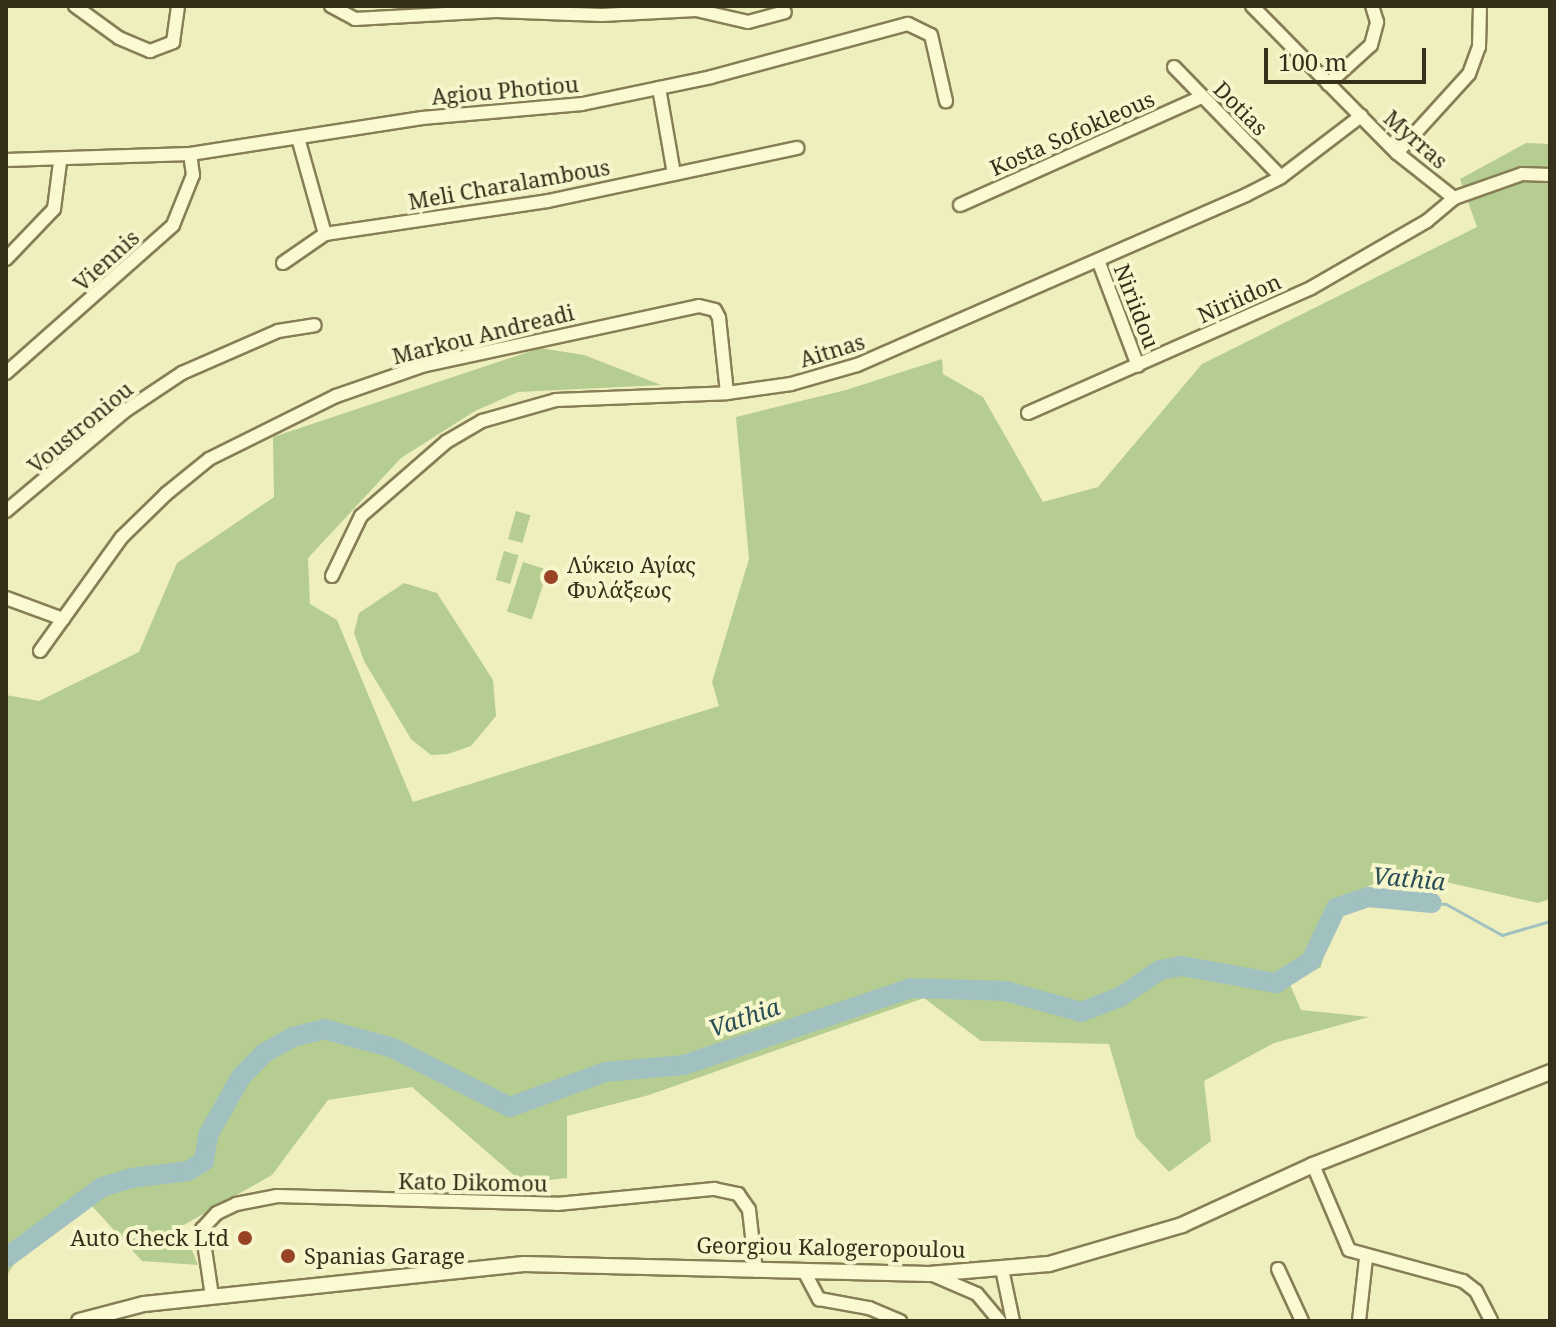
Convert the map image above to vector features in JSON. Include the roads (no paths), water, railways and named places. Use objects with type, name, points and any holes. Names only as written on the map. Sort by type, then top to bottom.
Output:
[{"type":"street","points":[[77,7],[119,38],[150,51],[173,42],[178,6]]},
{"type":"street","points":[[331,6],[355,19],[696,10],[748,22],[785,12]]},
{"type":"street","name":"Myrras","points":[[1252,6],[1397,153],[1454,198]]},
{"type":"street","points":[[1328,84],[1371,45],[1377,22],[1372,6]]},
{"type":"street","points":[[1397,153],[1469,74],[1479,47],[1480,6]]},
{"type":"street","name":"Agiou Photiou","points":[[6,160],[60,162],[190,154],[422,118],[582,104],[659,88],[908,24],[931,35],[946,101]]},
{"type":"street","name":"Dotias","points":[[1174,67],[1281,177]]},
{"type":"street","points":[[659,88],[674,174]]},
{"type":"street","name":"Kosta Sofokleous","points":[[960,205],[1201,97]]},
{"type":"street","name":"Aitnas","points":[[332,576],[361,516],[446,442],[482,421],[556,400],[727,393],[791,384],[857,365],[1281,177],[1361,116]]},
{"type":"street","points":[[283,263],[325,234],[298,138]]},
{"type":"street","name":"Meli Charalambous","points":[[325,234],[548,201],[797,148]]},
{"type":"street","name":"Viennis","points":[[6,373],[173,225],[193,175],[190,154]]},
{"type":"street","points":[[6,259],[54,209],[60,162]]},
{"type":"street","name":"Niriidon","points":[[1028,413],[1311,288],[1427,221],[1454,198],[1522,174],[1550,175]]},
{"type":"street","name":"Niriidou","points":[[1098,260],[1138,366]]},
{"type":"street","name":"Markou Andreadi","points":[[40,651],[122,537],[209,459],[336,396],[422,366],[707,306],[719,318],[727,393]]},
{"type":"street","name":"Voustroniou","points":[[6,511],[125,411],[182,373],[278,331],[315,325]]},
{"type":"street","points":[[6,598],[63,619]]},
{"type":"street","name":"Georgiou Kalogeropoulou","points":[[79,1321],[144,1304],[548,1262],[805,1273],[929,1274],[1002,1269],[1101,1252],[1182,1225],[1313,1165],[1550,1072]]},
{"type":"street","points":[[1313,1165],[1344,1244],[1366,1259],[1463,1281],[1476,1291],[1491,1321]]},
{"type":"street","name":"Kato Dikomou","points":[[212,1296],[202,1229],[217,1213],[236,1204],[277,1196],[557,1204],[714,1189],[738,1194],[749,1210],[756,1271]]},
{"type":"street","points":[[1359,1321],[1366,1259]]},
{"type":"street","points":[[1002,1269],[1013,1321]]},
{"type":"street","points":[[1278,1269],[1302,1321]]},
{"type":"street","points":[[805,1273],[819,1299],[869,1308],[900,1321]]},
{"type":"street","points":[[929,1274],[977,1294],[1000,1321]]},
{"type":"waterway","name":"Vathia","points":[[6,1258],[102,1187],[131,1178],[188,1171],[204,1161],[208,1135],[241,1077],[264,1053],[293,1037],[324,1029],[393,1048],[510,1107],[605,1072],[684,1065],[911,988],[1006,991],[1081,1012],[1120,997],[1160,970],[1182,966],[1276,983],[1311,961],[1336,908],[1368,897],[1432,903]]},
{"type":"waterway","name":"Vathia","points":[[1432,903],[1446,904],[1502,935],[1550,921]]},
{"type":"place","name":"Λύκειο Αγίας Φυλάξεως","points":[[551,577]]},
{"type":"place","name":"Auto Check Ltd","points":[[245,1238]]},
{"type":"place","name":"Spanias Garage","points":[[288,1256]]}]
